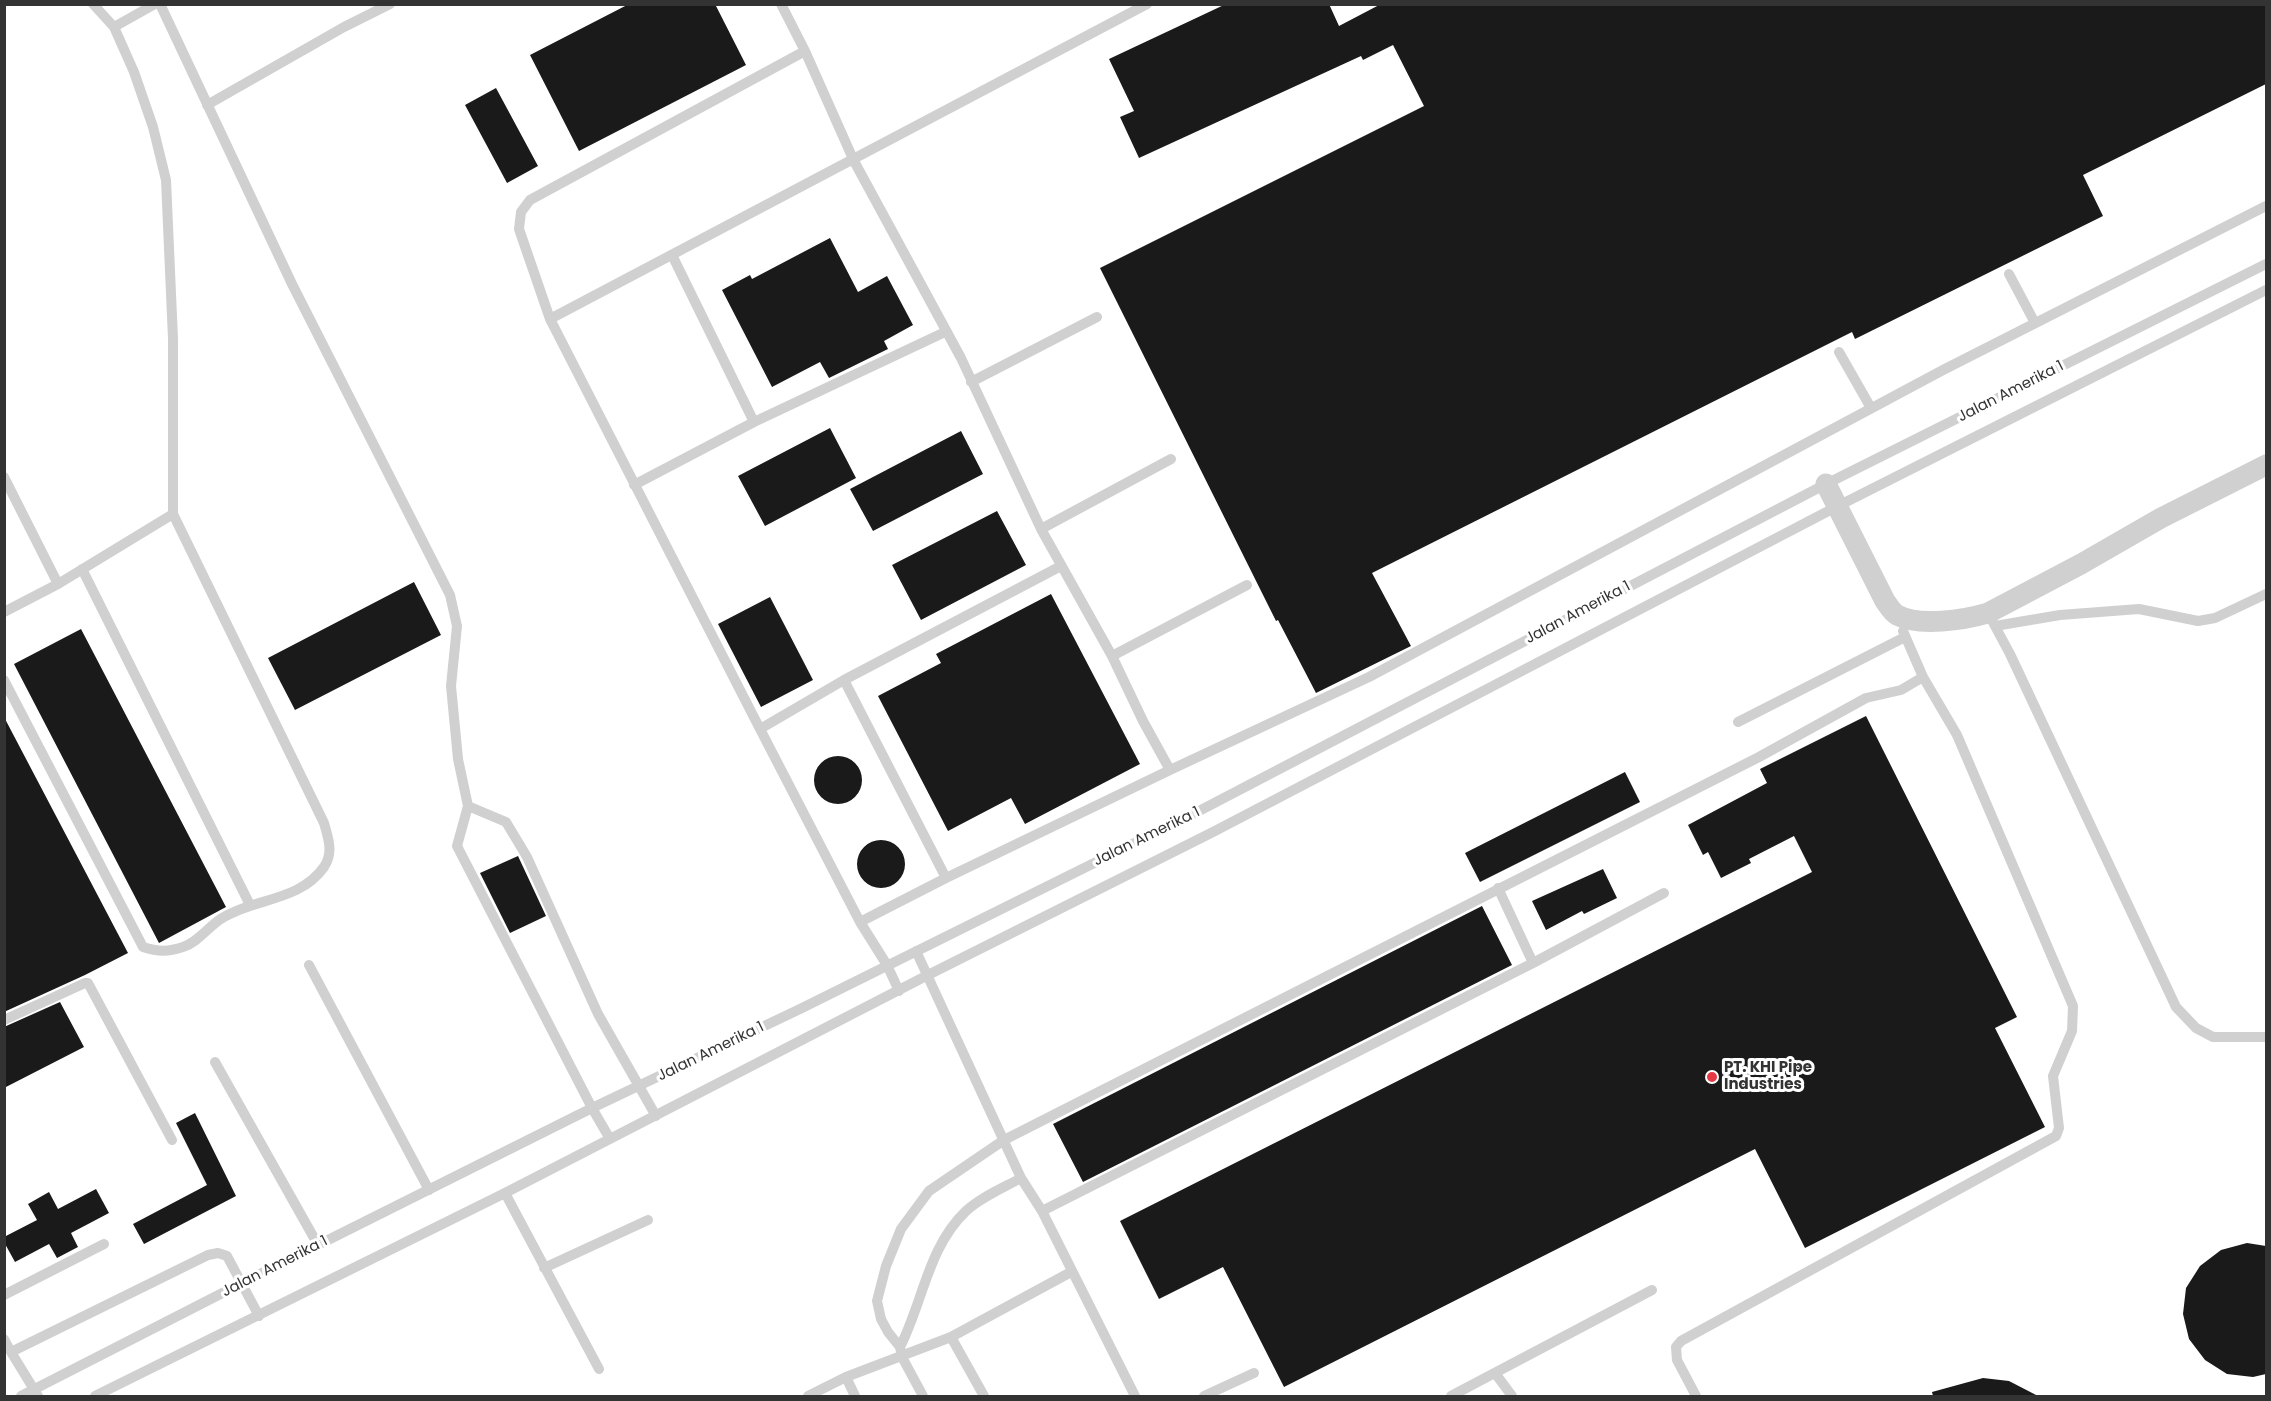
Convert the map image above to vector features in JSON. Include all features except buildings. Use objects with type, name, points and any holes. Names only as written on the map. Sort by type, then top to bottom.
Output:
[{"type":"street","points":[[1826,484],[1885,601],[1896,614],[1917,622],[1973,617],[1991,620],[2161,518],[2266,465]]},
{"type":"lane","points":[[4,680],[143,947],[159,952],[185,946],[221,919],[250,904],[288,895],[308,883],[325,866],[331,849],[324,823],[173,514],[173,339],[166,180],[153,127],[134,72],[114,27],[93,4]]},
{"type":"lane","points":[[114,27],[155,4]]},
{"type":"lane","points":[[160,4],[292,284],[450,595],[457,626],[451,686],[458,759],[468,806],[457,846],[610,1139]]},
{"type":"lane","points":[[207,105],[344,27],[390,4]]},
{"type":"lane","points":[[781,4],[806,51],[854,161],[961,358],[1041,529],[1112,656],[1143,721],[1170,770]]},
{"type":"lane","points":[[550,319],[854,161],[1147,4]]},
{"type":"lane","points":[[806,51],[530,200],[521,212],[519,229],[550,319],[860,922],[888,965],[899,991]]},
{"type":"lane","points":[[860,922],[1170,770],[1369,677],[1871,408],[2266,206]]},
{"type":"lane","points":[[672,255],[754,422]]},
{"type":"lane","name":"Jalan Amerika 1","points":[[21,1396],[37,1393],[242,1283],[592,1108],[1199,811],[1826,484],[2266,264]]},
{"type":"lane","points":[[2009,274],[2036,323]]},
{"type":"lane","name":"Jalan Amerika 1","points":[[95,1396],[505,1193],[928,975],[1213,832],[1838,506],[2266,290]]},
{"type":"lane","points":[[971,382],[1097,317]]},
{"type":"lane","points":[[634,485],[754,422],[945,332]]},
{"type":"lane","points":[[1839,352],[1871,408]]},
{"type":"lane","points":[[1041,529],[1171,459]]},
{"type":"lane","points":[[4,477],[58,584]]},
{"type":"lane","points":[[4,612],[58,584],[173,514]]},
{"type":"lane","points":[[760,729],[844,681],[1061,566]]},
{"type":"lane","points":[[82,569],[250,904]]},
{"type":"lane","points":[[1112,656],[1247,585]]},
{"type":"lane","points":[[2266,594],[2215,618],[2198,621],[2139,609],[1991,620],[2016,664],[2176,1007],[2196,1028],[2213,1037],[2266,1037]]},
{"type":"lane","points":[[1696,1396],[1677,1360],[1676,1347],[1681,1341],[2056,1136],[2059,1128],[2053,1076],[2072,1031],[2073,1006],[1957,735],[1923,677],[1896,614]]},
{"type":"lane","points":[[1737,722],[1905,637]]},
{"type":"lane","points":[[923,1396],[881,1319],[877,1300],[886,1266],[901,1228],[929,1191],[1004,1140],[1759,757],[1866,698],[1901,690],[1923,677]]},
{"type":"lane","points":[[844,681],[946,879]]},
{"type":"lane","points":[[468,806],[506,822],[526,857],[598,1014],[656,1116]]},
{"type":"lane","points":[[1498,888],[1533,963]]},
{"type":"lane","points":[[1042,1212],[1533,963],[1664,893]]},
{"type":"lane","points":[[916,951],[1021,1179],[1042,1212],[1135,1396]]},
{"type":"lane","points":[[309,965],[429,1190]]},
{"type":"lane","points":[[4,1020],[85,983],[91,986],[172,1140]]},
{"type":"lane","points":[[216,1062],[318,1245]]},
{"type":"lane","points":[[901,1352],[937,1250],[951,1227],[967,1210],[1021,1179]]},
{"type":"lane","points":[[505,1193],[599,1370]]},
{"type":"lane","points":[[544,1268],[648,1220]]},
{"type":"lane","points":[[4,1295],[104,1244]]},
{"type":"lane","points":[[11,1352],[208,1255],[218,1253],[227,1256],[259,1316]]},
{"type":"lane","points":[[808,1396],[901,1352],[951,1337],[1071,1272]]},
{"type":"lane","points":[[1451,1396],[1652,1290]]},
{"type":"lane","points":[[951,1337],[984,1396]]},
{"type":"lane","points":[[4,1339],[37,1393]]},
{"type":"lane","points":[[1204,1396],[1254,1373]]},
{"type":"lane","points":[[1496,1373],[1512,1396]]},
{"type":"lane","points":[[846,1377],[855,1396]]},
{"type":"place","name":"PT. KHI Pipe Industries","points":[[1712,1077]]}]
